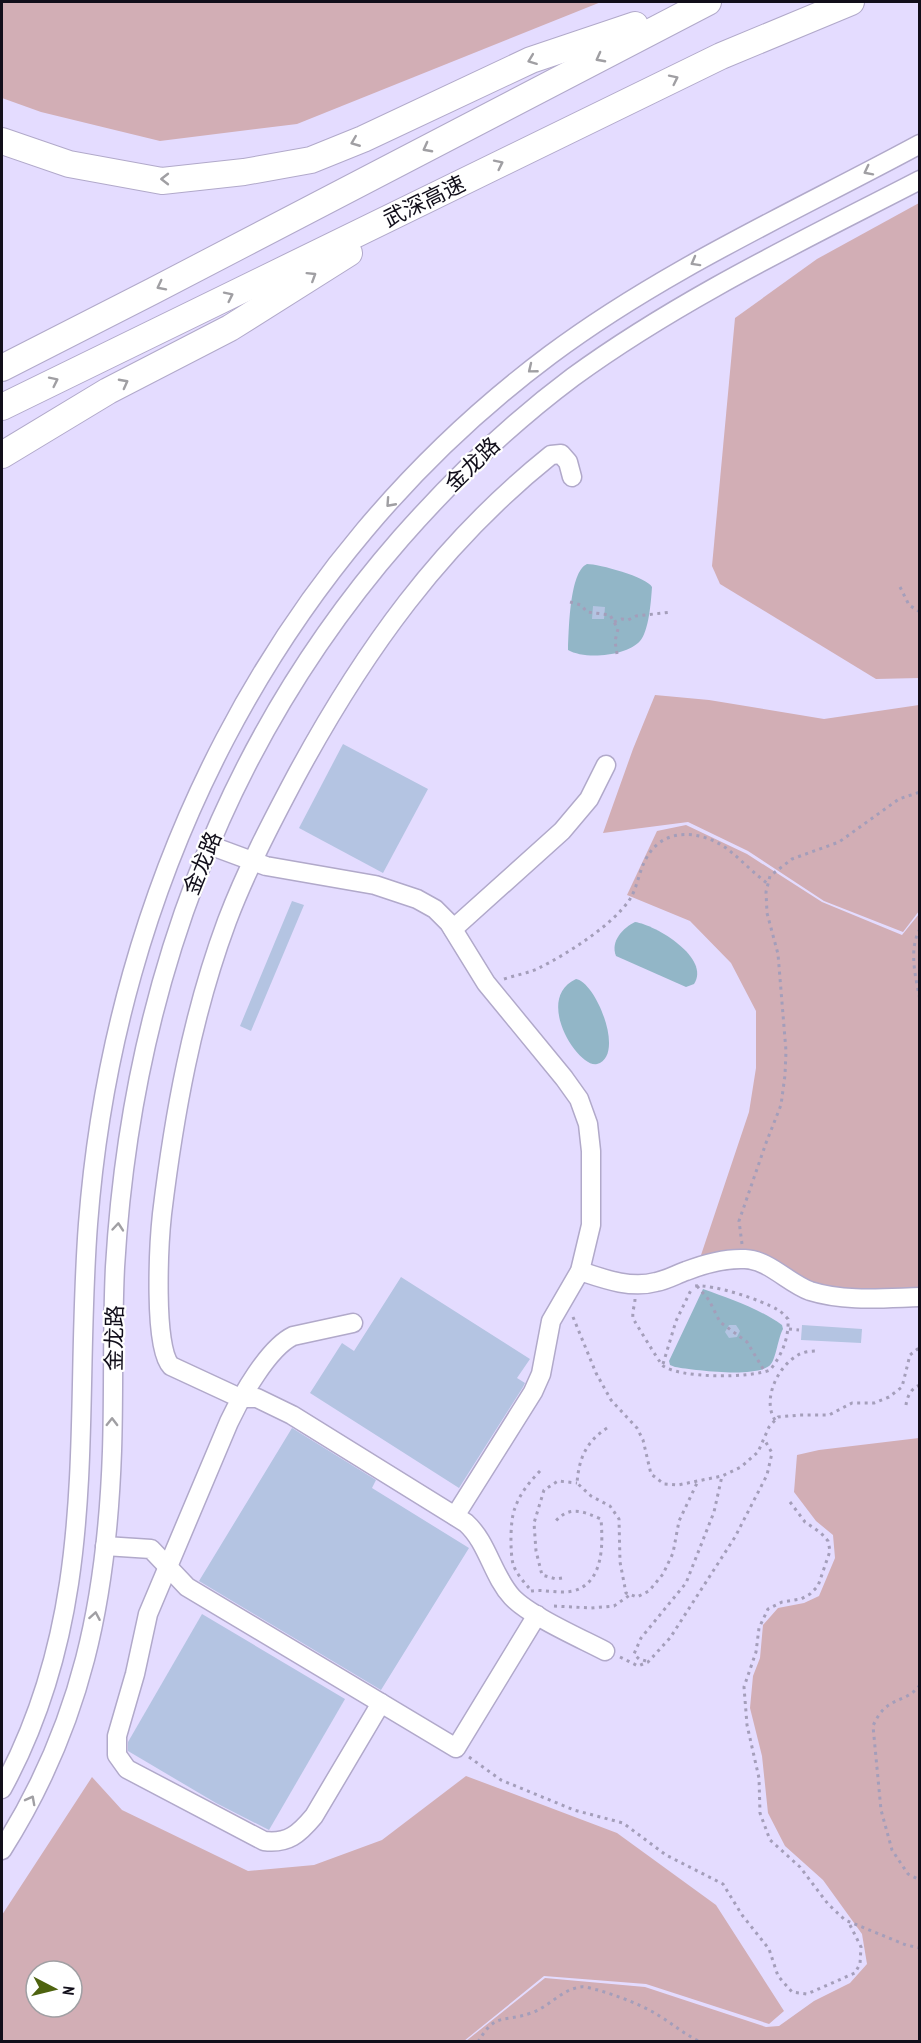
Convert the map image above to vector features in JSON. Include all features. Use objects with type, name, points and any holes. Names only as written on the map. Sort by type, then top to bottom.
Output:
[{"type":"highway","name":"武深高速","points":[[2,368],[708,2]]},
{"type":"highway","points":[[2,141],[69,164],[162,181],[244,172],[311,160],[363,139],[531,60],[708,2]]},
{"type":"highway","name":"武深高速","points":[[2,407],[721,56],[850,2]]},
{"type":"highway","points":[[2,455],[108,392],[230,328],[460,183]]},
{"type":"street","name":"金龙路","points":[[2,1789],[28,1735],[47,1684],[70,1580],[80,1475],[88,1220],[100,1120],[120,1018],[148,919],[180,833],[206,775],[254,684],[312,598],[371,524],[438,453],[508,388],[588,328],[662,281],[737,239],[920,144]]},
{"type":"street","name":"金龙路","points":[[2,1850],[45,1772],[73,1703],[91,1640],[105,1546],[112,1458],[118,1222],[130,1124],[141,1064],[162,976],[194,880],[234,788],[257,743],[309,657],[366,579],[427,509],[486,450],[568,381],[641,331],[751,268],[920,180]]},
{"type":"street","points":[[572,477],[565,457],[561,454],[551,455],[478,519],[420,584],[375,644],[341,696],[281,804],[227,922],[189,1050],[167,1176],[159,1236],[158,1267],[161,1328],[167,1362],[171,1366],[240,1398],[258,1398],[292,1415],[455,1516],[477,1533],[496,1573],[513,1598],[545,1610],[605,1651]]},
{"type":"street","points":[[453,929],[562,831],[589,799],[606,765]]},
{"type":"street","points":[[208,845],[253,862],[375,885],[398,892],[435,909],[443,915],[453,929],[486,983],[564,1078],[579,1099],[584,1111],[591,1151],[592,1201],[591,1225],[580,1271],[555,1310],[543,1365],[533,1392],[455,1516]]},
{"type":"street","points":[[580,1271],[637,1284],[656,1282],[702,1265],[720,1261],[753,1260],[809,1290],[829,1296],[870,1299],[920,1298]]},
{"type":"street","points":[[353,1323],[293,1336],[284,1341],[240,1398],[148,1614],[135,1674],[117,1736],[117,1755],[127,1768],[264,1841],[277,1842],[297,1833],[314,1816],[381,1703]]},
{"type":"street","points":[[105,1546],[151,1549],[187,1587],[456,1748],[545,1610]]},
{"type":"path","points":[[900,587],[909,605],[920,612]]},
{"type":"path","points":[[570,602],[581,605],[587,612],[610,615],[618,629],[615,641],[616,654]]},
{"type":"path","points":[[614,622],[636,616],[672,612]]},
{"type":"path","points":[[753,1260],[741,1242],[739,1221],[781,1105],[785,1076],[786,1051],[778,954],[767,913],[766,892],[770,876],[792,859],[839,842],[899,799],[920,792]]},
{"type":"path","points":[[486,983],[538,969],[579,945],[606,924],[629,900],[639,880],[646,857],[659,840],[678,834],[705,838],[728,850],[768,885]]},
{"type":"path","points":[[920,929],[914,951],[914,965],[920,1000]]},
{"type":"path","points":[[920,1146],[920,1173]]},
{"type":"path","points":[[637,1284],[633,1318],[663,1365],[681,1372],[722,1376],[771,1370],[780,1357],[789,1329],[788,1319],[779,1310],[719,1289],[697,1286],[681,1291]]},
{"type":"path","points":[[697,1286],[709,1300],[720,1322],[747,1342],[765,1372]]},
{"type":"path","points":[[663,1365],[676,1322],[692,1288]]},
{"type":"path","points":[[566,1295],[578,1333],[596,1373],[611,1400],[637,1428],[643,1440],[651,1474],[664,1484],[678,1485],[722,1476],[741,1467],[758,1452],[769,1427],[778,1417],[800,1414],[829,1415],[852,1403],[874,1403],[889,1397],[902,1387],[909,1355],[920,1347]]},
{"type":"path","points":[[789,1329],[799,1330]]},
{"type":"path","points":[[775,1420],[769,1410],[769,1400],[778,1377],[791,1360],[800,1354],[816,1351]]},
{"type":"path","points":[[906,1405],[907,1396],[916,1386],[920,1385]]},
{"type":"path","points":[[577,1483],[578,1468],[584,1453],[593,1437],[607,1428]]},
{"type":"path","points":[[605,1651],[638,1666],[648,1662],[670,1638],[735,1537],[767,1475],[772,1453],[764,1439]]},
{"type":"path","points":[[534,1597],[513,1563],[511,1539],[514,1509],[528,1484],[542,1469]]},
{"type":"path","points":[[648,1662],[639,1659],[634,1654],[641,1638],[686,1583],[714,1512],[722,1476]]},
{"type":"path","points":[[562,1578],[556,1579],[543,1575],[536,1551],[534,1523],[544,1490],[558,1481],[577,1483],[591,1496],[610,1506],[619,1519],[620,1562],[626,1593],[637,1597],[649,1591],[663,1574],[673,1553],[679,1521],[698,1481]]},
{"type":"path","points":[[790,1502],[805,1522],[828,1540],[830,1551],[818,1586],[801,1599],[782,1602],[768,1608],[759,1628],[756,1652],[744,1687],[747,1725],[759,1778],[760,1813],[770,1840],[800,1867],[828,1904],[849,1921],[906,1945],[920,1948]]},
{"type":"path","points":[[531,1591],[572,1591],[583,1586],[597,1569],[601,1556],[601,1519],[573,1510],[562,1513],[554,1523]]},
{"type":"path","points":[[545,1610],[614,1606],[630,1594]]},
{"type":"path","points":[[920,1685],[913,1693],[888,1703],[877,1715],[873,1726],[881,1810],[892,1850],[908,1874],[920,1880]]},
{"type":"path","points":[[456,1748],[501,1780],[574,1810],[623,1823],[666,1855],[723,1884],[742,1915],[769,1949],[778,1976],[792,1992],[807,1994],[855,1973],[860,1964],[861,1947],[849,1921]]},
{"type":"path","points":[[478,2042],[486,2028],[502,2018],[521,2017],[539,2010],[566,1991],[582,1986],[607,1993],[658,2015],[688,2036],[701,2042]]},
{"type":"shaded area","points":[[2,2],[601,2],[297,124],[160,141],[41,112],[2,98]]},
{"type":"shaded area","points":[[919,203],[919,678],[876,679],[720,584],[712,566],[735,318],[817,259]]},
{"type":"shaded area","points":[[655,695],[709,700],[824,719],[919,705],[919,911],[903,932],[824,901],[748,851],[688,822],[603,833]]},
{"type":"shaded area","points":[[686,825],[747,854],[822,902],[902,935],[919,914],[919,1290],[852,1293],[809,1286],[755,1254],[700,1258],[749,1112],[756,1068],[756,1011],[731,963],[690,921],[627,895],[657,831]]},
{"type":"shaded area","points":[[919,1438],[919,2041],[466,2041],[545,1978],[645,1987],[766,2027],[779,2026],[814,2001],[850,1983],[867,1964],[862,1934],[823,1880],[785,1846],[768,1813],[762,1756],[750,1708],[753,1676],[760,1658],[763,1625],[778,1608],[804,1603],[819,1596],[835,1558],[833,1535],[816,1521],[794,1492],[797,1455],[819,1450]]},
{"type":"shaded area","points":[[466,1776],[617,1833],[716,1905],[784,2011],[769,2024],[646,1984],[544,1976],[464,2041],[2,2041],[2,1915],[92,1777],[122,1810],[248,1871],[314,1865],[382,1840]]},
{"type":"water","points":[[587,564],[632,575],[652,587],[646,630],[634,646],[616,653],[595,656],[568,650],[573,590],[581,569]]},
{"type":"water","points":[[635,922],[655,929],[679,944],[695,964],[697,974],[694,984],[686,987],[616,956],[616,940],[626,928]]},
{"type":"water","points":[[576,979],[584,983],[592,992],[605,1020],[609,1048],[605,1058],[597,1064],[589,1063],[571,1045],[559,1016],[559,1001],[564,989]]},
{"type":"water","points":[[703,1289],[754,1309],[782,1325],[783,1329],[771,1364],[764,1369],[741,1372],[696,1370],[670,1365],[669,1361]]},
{"type":"building","points":[[593,606],[605,607],[604,619],[592,619]]},
{"type":"building","points":[[343,744],[428,789],[383,873],[299,828]]},
{"type":"building","points":[[292,901],[304,905],[251,1031],[240,1026]]},
{"type":"building","points":[[401,1277],[530,1359],[517,1378],[525,1383],[523,1387],[459,1488],[310,1393],[342,1343],[354,1351]]},
{"type":"building","points":[[729,1325],[736,1325],[740,1331],[737,1337],[729,1338],[725,1332]]},
{"type":"building","points":[[802,1325],[862,1329],[861,1343],[801,1340]]},
{"type":"building","points":[[292,1428],[376,1480],[372,1488],[469,1548],[381,1690],[199,1581]]},
{"type":"building","points":[[202,1614],[345,1699],[269,1830],[216,1803],[128,1751],[128,1742]]}]
